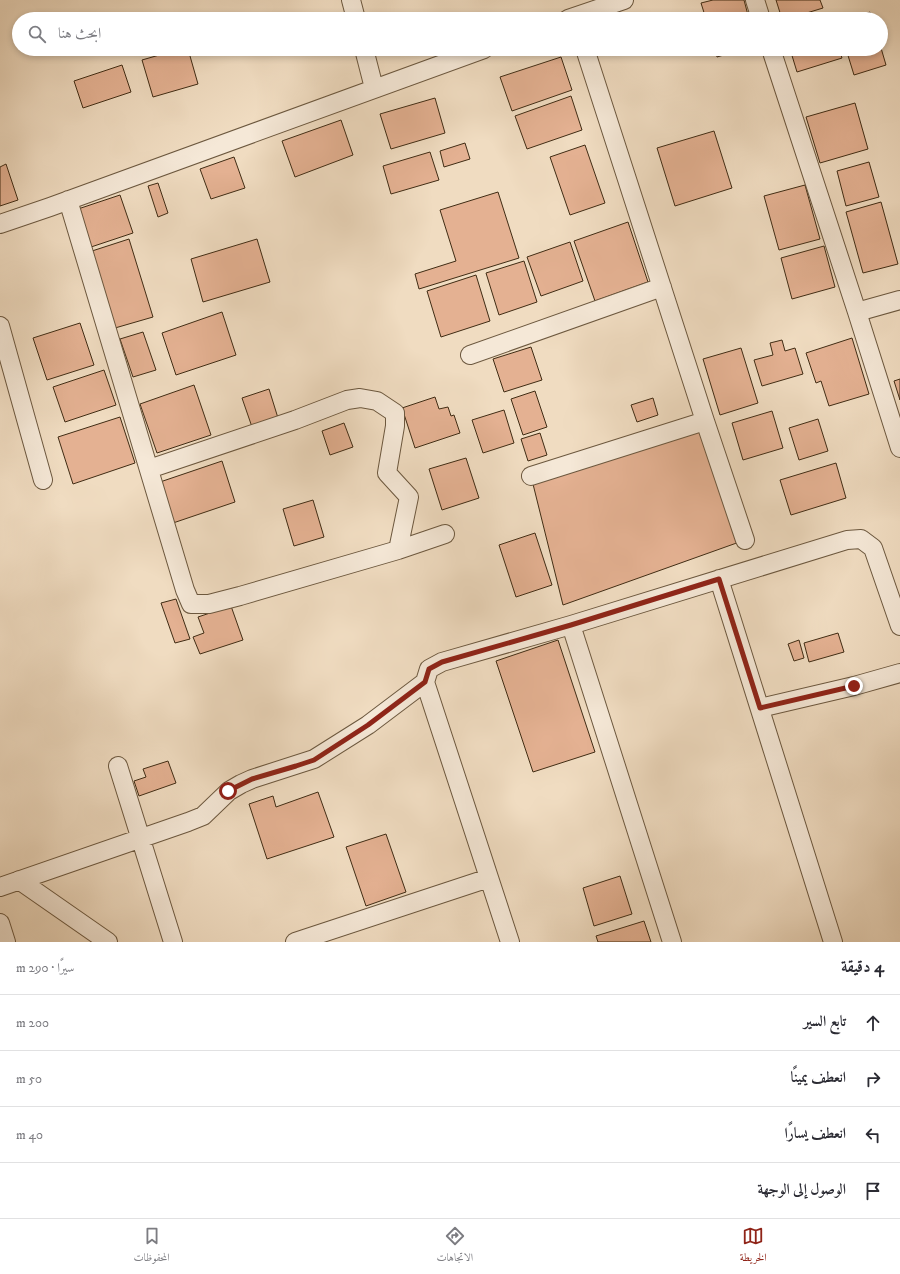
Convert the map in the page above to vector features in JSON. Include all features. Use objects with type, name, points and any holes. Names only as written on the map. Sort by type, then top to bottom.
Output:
[{"type":"street","points":[[351,0],[354,12]]},
{"type":"street","points":[[590,12],[624,0]]},
{"type":"street","points":[[755,0],[759,12]]},
{"type":"street","points":[[366,56],[374,88]]},
{"type":"street","points":[[0,224],[464,56]]},
{"type":"street","points":[[587,56],[745,540]]},
{"type":"street","points":[[773,56],[900,448]]},
{"type":"street","points":[[68,200],[190,604],[209,604],[398,550],[444,534]]},
{"type":"street","points":[[470,355],[662,287]]},
{"type":"street","points":[[857,312],[900,300]]},
{"type":"street","points":[[0,326],[43,480]]},
{"type":"street","points":[[149,469],[295,420],[347,400],[360,398],[377,401],[395,413],[395,426],[387,473],[409,497],[398,550]]},
{"type":"street","points":[[531,476],[705,420]]},
{"type":"street","points":[[510,942],[425,682],[429,669],[442,662],[571,625],[847,540],[861,539],[873,548],[900,626]]},
{"type":"street","points":[[719,579],[833,942]]},
{"type":"street","points":[[571,625],[672,942]]},
{"type":"street","points":[[760,708],[854,686],[900,673]]},
{"type":"street","points":[[0,887],[141,839],[203,816],[228,791],[241,784],[252,779],[314,760],[368,725],[425,682]]},
{"type":"street","points":[[118,766],[173,942]]},
{"type":"street","points":[[295,942],[489,878]]},
{"type":"street","points":[[19,880],[108,942]]},
{"type":"street","points":[[0,923],[6,942]]},
{"type":"building","points":[[713,0],[744,0],[747,12],[704,12],[701,3]]},
{"type":"building","points":[[776,0],[820,0],[823,8],[810,12],[780,12]]},
{"type":"building","points":[[156,56],[190,56],[198,84],[153,97],[142,60]]},
{"type":"building","points":[[792,56],[841,56],[842,58],[797,72]]},
{"type":"building","points":[[848,56],[883,56],[886,65],[854,75]]},
{"type":"building","points":[[561,57],[572,90],[512,111],[500,77]]},
{"type":"building","points":[[122,65],[131,92],[83,108],[74,81]]},
{"type":"building","points":[[571,96],[582,130],[527,149],[515,116]]},
{"type":"building","points":[[435,98],[445,133],[391,149],[380,114]]},
{"type":"building","points":[[855,103],[868,149],[820,163],[806,117]]},
{"type":"building","points":[[341,120],[353,155],[295,177],[282,141]]},
{"type":"building","points":[[714,131],[732,188],[675,206],[657,148]]},
{"type":"building","points":[[465,143],[470,159],[444,167],[440,151]]},
{"type":"building","points":[[585,145],[605,203],[570,215],[550,157]]},
{"type":"building","points":[[430,152],[439,180],[391,194],[383,166]]},
{"type":"building","points":[[234,157],[245,188],[211,199],[200,169]]},
{"type":"building","points":[[869,162],[879,197],[846,206],[837,171]]},
{"type":"building","points":[[6,164],[18,200],[0,206],[0,167]]},
{"type":"building","points":[[158,183],[168,213],[158,217],[148,186]]},
{"type":"building","points":[[805,185],[820,239],[779,250],[764,196]]},
{"type":"building","points":[[498,192],[519,258],[419,289],[415,274],[456,261],[440,210]]},
{"type":"building","points":[[120,195],[133,233],[91,247],[78,209]]},
{"type":"building","points":[[881,202],[898,264],[863,273],[846,212]]},
{"type":"building","points":[[628,222],[648,282],[595,301],[574,241]]},
{"type":"building","points":[[129,239],[153,317],[115,328],[92,251]]},
{"type":"building","points":[[257,239],[270,282],[203,302],[191,259]]},
{"type":"building","points":[[570,242],[583,281],[541,296],[527,257]]},
{"type":"building","points":[[824,246],[835,287],[792,299],[781,258]]},
{"type":"building","points":[[524,261],[537,302],[499,315],[486,273]]},
{"type":"building","points":[[476,275],[490,321],[441,337],[427,291]]},
{"type":"building","points":[[222,312],[236,355],[176,375],[162,333]]},
{"type":"building","points":[[80,323],[94,365],[47,380],[33,338]]},
{"type":"building","points":[[143,332],[156,370],[133,377],[120,339]]},
{"type":"building","points":[[852,338],[869,394],[829,406],[821,381],[816,383],[806,353]]},
{"type":"building","points":[[782,340],[785,351],[795,348],[803,374],[762,386],[754,360],[773,355],[770,343]]},
{"type":"building","points":[[531,347],[542,380],[504,392],[493,359]]},
{"type":"building","points":[[741,348],[758,403],[720,415],[703,359]]},
{"type":"building","points":[[104,370],[116,405],[65,422],[53,387]]},
{"type":"building","points":[[900,379],[900,400],[894,381]]},
{"type":"building","points":[[194,385],[211,435],[157,453],[140,404]]},
{"type":"building","points":[[269,389],[278,418],[252,427],[242,398]]},
{"type":"building","points":[[535,391],[547,427],[523,435],[511,399]]},
{"type":"building","points":[[435,397],[439,409],[448,407],[451,416],[454,415],[460,433],[415,448],[402,408]]},
{"type":"building","points":[[653,398],[658,415],[637,422],[631,405]]},
{"type":"building","points":[[504,410],[514,443],[483,453],[472,420]]},
{"type":"building","points":[[772,411],[783,448],[743,460],[732,423]]},
{"type":"building","points":[[120,417],[135,463],[73,484],[58,437]]},
{"type":"building","points":[[818,419],[828,451],[799,460],[789,428]]},
{"type":"building","points":[[705,421],[745,540],[563,605],[531,476]]},
{"type":"building","points":[[344,423],[353,447],[330,455],[322,431]]},
{"type":"building","points":[[540,433],[547,455],[528,461],[521,439]]},
{"type":"building","points":[[466,458],[479,498],[442,510],[429,469]]},
{"type":"building","points":[[222,461],[235,502],[173,523],[160,482]]},
{"type":"building","points":[[836,463],[846,498],[791,515],[780,480]]},
{"type":"building","points":[[313,500],[324,537],[294,546],[283,509]]},
{"type":"building","points":[[535,533],[552,585],[516,597],[499,545]]},
{"type":"building","points":[[176,599],[190,639],[175,643],[161,603]]},
{"type":"building","points":[[231,606],[243,640],[200,654],[193,637],[204,633],[198,617]]},
{"type":"building","points":[[838,633],[844,652],[809,662],[804,643]]},
{"type":"building","points":[[558,640],[595,752],[533,772],[496,661]]},
{"type":"building","points":[[799,640],[804,658],[794,661],[788,644]]},
{"type":"building","points":[[168,761],[176,783],[139,796],[134,781],[146,777],[143,769]]},
{"type":"building","points":[[318,792],[334,837],[267,859],[249,804],[273,796],[276,807]]},
{"type":"building","points":[[386,834],[406,892],[366,906],[346,847]]},
{"type":"building","points":[[620,876],[632,914],[594,926],[583,888]]},
{"type":"building","points":[[644,921],[651,942],[598,942],[596,936]]},
{"type":"route","points":[[228,791],[252,779],[314,760],[368,725],[425,682],[429,669],[442,662],[571,625],[719,579],[760,708],[854,686]]}]
